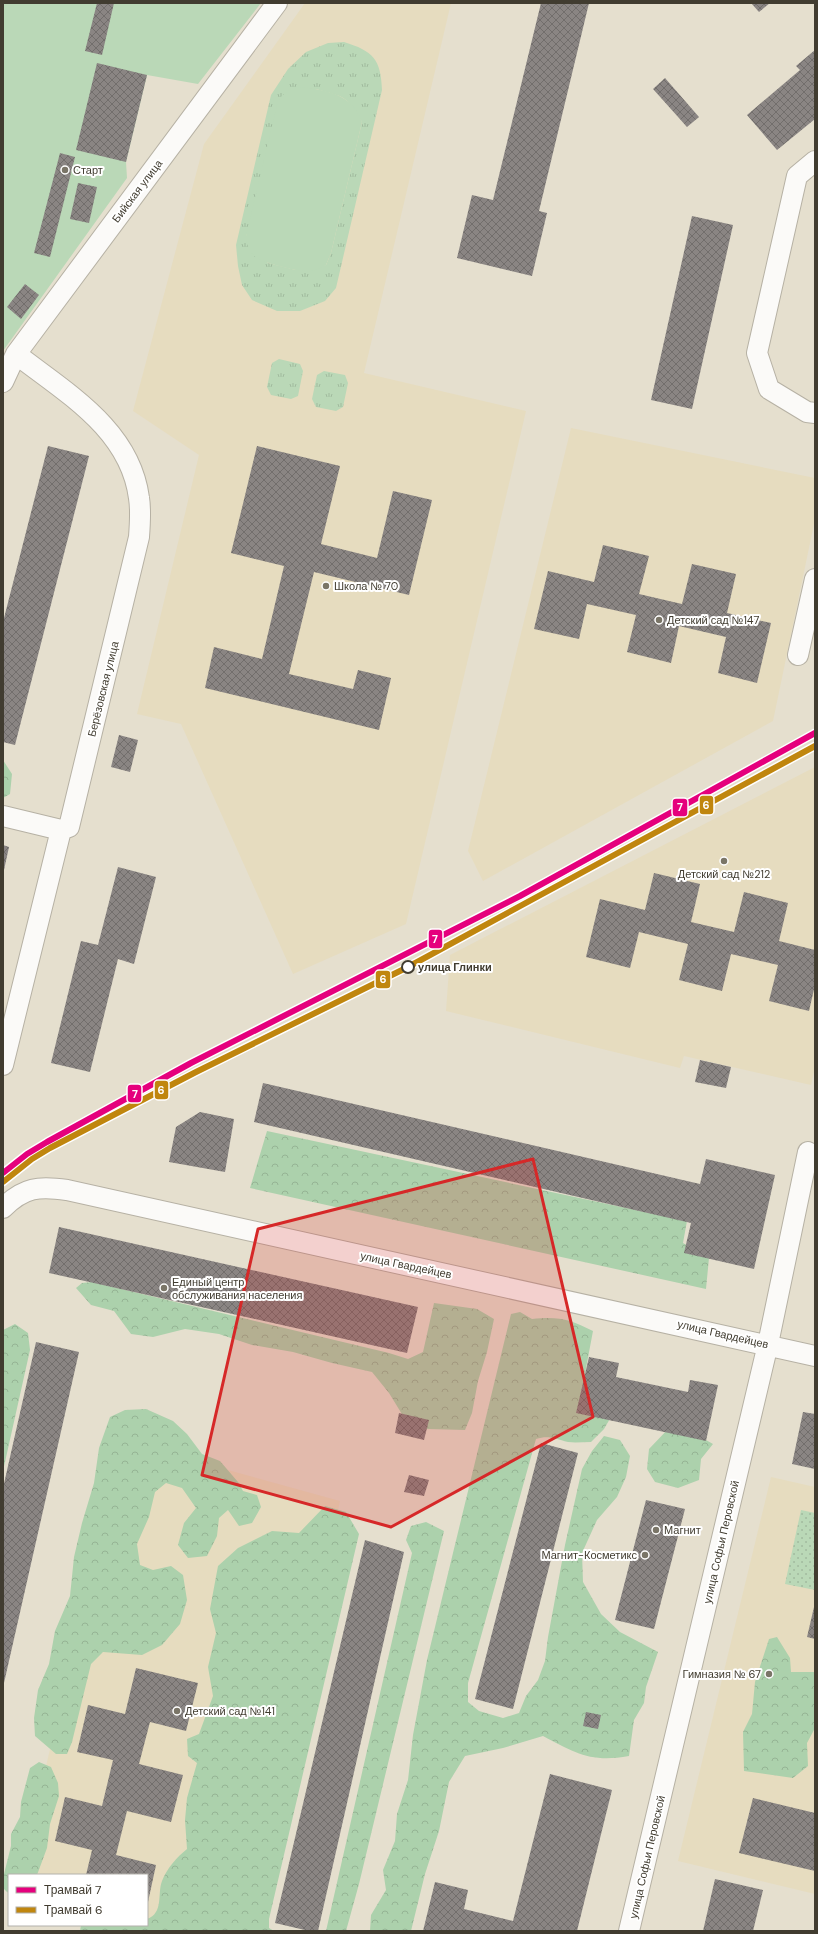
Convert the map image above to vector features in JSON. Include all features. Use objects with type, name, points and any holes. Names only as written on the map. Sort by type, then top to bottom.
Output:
[{"type":"street","name":"Бийская улица","points":[[3,382],[16,354],[277,3]]},
{"type":"street","points":[[815,161],[798,176],[757,354],[769,389],[807,412],[815,413]]},
{"type":"street","name":"Берёзовская улица","points":[[3,1065],[8,1027],[62,830],[68,827],[139,537],[140,499],[136,480],[114,437],[95,415],[16,354]]},
{"type":"street","points":[[798,655],[815,579]]},
{"type":"street","points":[[3,816],[62,830]]},
{"type":"street","name":"улица Софьи Перовской","points":[[629,1931],[768,1344],[808,1152]]},
{"type":"street","name":"улица Гвардейцев","points":[[6,1198],[28,1190],[48,1187],[67,1190],[768,1344],[815,1356]]},
{"type":"highlighted area","points":[[533,1159],[593,1417],[391,1527],[202,1475],[258,1229]]},
{"type":"shaded area","name":"Школа № 70","points":[[305,3],[451,3],[364,373],[526,411],[406,924],[293,974],[181,724],[137,714],[199,455],[133,411],[204,144]]},
{"type":"shaded area","name":"Детский сад №147","points":[[571,428],[815,478],[815,519],[773,721],[483,881],[468,851]]},
{"type":"shaded area","name":"Детский сад №212","points":[[815,767],[815,1067],[811,1085],[684,1056],[680,1068],[446,1011],[450,955]]},
{"type":"shaded area","name":"Детский сад №141","points":[[145,1447],[340,1501],[246,1931],[148,1922],[148,1874],[20,1874],[73,1653]]},
{"type":"shaded area","name":"Гимназия № 67","points":[[771,1477],[815,1487],[815,1894],[678,1861]]},
{"type":"green space","name":"Старт","points":[[3,3],[261,3],[198,84],[147,75],[126,162],[127,178],[3,351]]},
{"type":"green space","points":[[344,42],[354,45],[369,53],[374,58],[380,71],[382,90],[336,288],[325,301],[300,311],[277,311],[252,300],[242,285],[236,245],[271,95],[288,69],[306,52],[328,43]],"holes":[[[316,89],[344,99],[353,107],[362,122],[331,253],[326,265],[296,270],[268,263],[246,236]]]},
{"type":"green space","points":[[302,87],[330,92],[346,100],[358,113],[362,122],[331,253],[326,265],[311,271],[282,267],[258,259],[249,249],[246,236],[278,101],[288,91],[294,88]]},
{"type":"green space","points":[[279,359],[300,364],[303,371],[298,396],[291,399],[271,395],[267,387],[272,363]]},
{"type":"green space","points":[[324,371],[345,375],[348,383],[343,407],[336,411],[316,407],[312,399],[317,375]]},
{"type":"green space","points":[[3,760],[12,774],[10,794],[3,798]]},
{"type":"green space","points":[[267,1131],[687,1221],[683,1243],[709,1258],[706,1289],[250,1188]]},
{"type":"green space","points":[[92,1282],[389,1353],[408,1359],[423,1352],[434,1303],[477,1309],[494,1319],[487,1352],[478,1381],[472,1413],[465,1430],[427,1429],[408,1424],[389,1393],[372,1372],[293,1352],[252,1345],[219,1334],[185,1329],[153,1337],[131,1334],[114,1311],[91,1305],[76,1288],[82,1283]]},
{"type":"green space","points":[[520,1312],[532,1319],[564,1319],[593,1331],[580,1400],[611,1417],[604,1429],[591,1442],[568,1442],[548,1437],[536,1439],[468,1683],[468,1702],[479,1711],[503,1718],[519,1713],[526,1696],[538,1680],[545,1661],[565,1545],[582,1469],[592,1451],[604,1436],[620,1440],[630,1456],[626,1477],[617,1497],[597,1520],[582,1553],[583,1582],[601,1614],[620,1632],[658,1652],[646,1687],[644,1703],[634,1720],[629,1756],[604,1758],[584,1755],[574,1752],[543,1736],[503,1748],[465,1756],[449,1782],[439,1831],[425,1874],[411,1931],[370,1931],[371,1915],[386,1890],[383,1870],[395,1841],[397,1814],[408,1780],[413,1735],[427,1660],[511,1314]]},
{"type":"green space","points":[[15,1324],[28,1333],[30,1350],[3,1471],[3,1330]]},
{"type":"green space","points":[[146,1409],[173,1421],[187,1434],[202,1454],[220,1461],[238,1482],[243,1491],[257,1495],[261,1507],[252,1523],[239,1526],[228,1510],[219,1518],[217,1536],[207,1556],[188,1558],[178,1545],[184,1523],[196,1508],[182,1488],[166,1483],[155,1492],[149,1517],[137,1544],[140,1565],[153,1570],[171,1566],[183,1575],[187,1600],[180,1624],[162,1645],[142,1655],[103,1652],[91,1664],[72,1742],[67,1754],[56,1754],[35,1736],[34,1718],[38,1690],[49,1664],[55,1631],[70,1596],[74,1557],[94,1483],[99,1448],[110,1417],[125,1410]]},
{"type":"green space","points":[[669,1428],[690,1431],[713,1444],[701,1459],[699,1480],[678,1488],[655,1482],[647,1469],[649,1449]]},
{"type":"green space","points":[[325,1506],[346,1512],[359,1534],[269,1919],[269,1928],[274,1931],[80,1931],[81,1926],[148,1926],[148,1918],[156,1912],[164,1876],[173,1863],[187,1849],[185,1820],[187,1798],[197,1763],[188,1756],[187,1739],[199,1734],[213,1696],[208,1667],[216,1633],[210,1609],[218,1566],[238,1548],[272,1531],[299,1533]]},
{"type":"green space","points":[[801,1510],[815,1513],[815,1590],[785,1584]]},
{"type":"green space","points":[[426,1522],[444,1531],[359,1884],[346,1931],[326,1931],[412,1553],[406,1540],[411,1526]]},
{"type":"green space","points":[[777,1637],[790,1658],[791,1672],[814,1672],[815,1674],[815,1728],[807,1743],[808,1766],[793,1778],[744,1771],[743,1732],[752,1714],[755,1682],[769,1639]]},
{"type":"green space","points":[[39,1762],[51,1767],[58,1783],[59,1796],[50,1824],[47,1848],[37,1874],[8,1874],[8,1892],[3,1888],[3,1878],[11,1846],[11,1834],[20,1817],[21,1802],[30,1768]]},
{"type":"building","points":[[97,3],[114,3],[102,55],[85,51]]},
{"type":"building","points":[[541,3],[589,3],[539,211],[547,213],[532,276],[457,258],[472,195],[493,200]]},
{"type":"building","points":[[751,3],[770,3],[759,12]]},
{"type":"building","points":[[815,50],[815,119],[777,150],[747,115],[800,70],[796,66]]},
{"type":"building","points":[[97,63],[147,75],[126,162],[76,150]]},
{"type":"building","points":[[665,78],[699,117],[687,127],[653,89]]},
{"type":"building","points":[[60,153],[75,157],[50,257],[34,253]]},
{"type":"building","points":[[78,183],[97,187],[89,223],[70,219]]},
{"type":"building","points":[[692,216],[733,225],[692,409],[651,400]]},
{"type":"building","points":[[25,284],[39,295],[21,319],[7,307]]},
{"type":"building","points":[[48,446],[89,456],[15,745],[3,742],[3,622]]},
{"type":"building","points":[[257,446],[340,466],[321,544],[377,558],[393,491],[432,500],[409,595],[314,572],[289,674],[353,689],[358,670],[391,678],[379,730],[205,688],[214,647],[262,659],[284,566],[231,553]]},
{"type":"building","points":[[603,545],[649,556],[639,594],[682,604],[692,564],[736,574],[727,613],[771,623],[757,683],[718,673],[726,637],[679,626],[671,663],[627,652],[636,615],[587,604],[579,639],[534,629],[548,571],[594,582]]},
{"type":"building","points":[[119,735],[138,740],[130,772],[111,767]]},
{"type":"building","points":[[3,845],[9,847],[4,870],[3,870]]},
{"type":"building","points":[[118,867],[156,877],[134,964],[118,959],[90,1072],[51,1063],[81,941],[98,945]]},
{"type":"building","points":[[654,873],[700,884],[691,922],[734,932],[744,892],[788,903],[779,941],[815,950],[815,985],[809,1011],[769,1001],[778,965],[731,954],[722,991],[679,980],[688,944],[639,932],[630,968],[586,957],[600,899],[645,910]]},
{"type":"building","points":[[700,1060],[731,1067],[726,1088],[695,1082]]},
{"type":"building","points":[[263,1083],[700,1184],[706,1159],[775,1175],[754,1269],[684,1253],[691,1223],[254,1122]]},
{"type":"building","points":[[200,1112],[234,1119],[225,1172],[169,1162],[176,1127]]},
{"type":"building","points":[[59,1227],[418,1307],[407,1353],[49,1273]]},
{"type":"building","points":[[36,1342],[79,1352],[4,1683],[3,1488]]},
{"type":"building","points":[[589,1357],[619,1363],[616,1377],[688,1392],[690,1380],[718,1385],[706,1441],[576,1413]]},
{"type":"building","points":[[803,1412],[815,1414],[815,1469],[792,1464]]},
{"type":"building","points":[[399,1413],[429,1420],[424,1440],[395,1433]]},
{"type":"building","points":[[541,1443],[578,1453],[513,1709],[475,1699]]},
{"type":"building","points":[[409,1475],[429,1480],[424,1496],[404,1492]]},
{"type":"building","points":[[646,1500],[685,1509],[654,1629],[615,1620]]},
{"type":"building","points":[[365,1540],[404,1552],[318,1931],[309,1931],[275,1923]]},
{"type":"building","points":[[815,1607],[815,1639],[807,1637]]},
{"type":"building","points":[[136,1668],[198,1683],[186,1731],[150,1722],[139,1764],[183,1775],[171,1822],[127,1811],[116,1855],[156,1865],[148,1902],[148,1874],[86,1874],[92,1850],[55,1841],[65,1797],[102,1806],[113,1760],[77,1752],[88,1705],[125,1714]]},
{"type":"building","points":[[586,1712],[601,1715],[598,1729],[583,1726]]},
{"type":"building","points":[[550,1774],[612,1790],[577,1931],[423,1931],[435,1882],[468,1890],[464,1909],[513,1921]]},
{"type":"building","points":[[753,1798],[815,1813],[815,1871],[739,1853]]},
{"type":"building","points":[[715,1879],[763,1890],[753,1931],[703,1931]]},
{"type":"tram line","name":"7","points":[[3,1173],[27,1154],[47,1142],[191,1063],[520,896],[815,733]]},
{"type":"tram line","name":"6","points":[[3,1182],[32,1159],[50,1148],[196,1072],[408,967],[815,746]]},
{"type":"place","name":"Старт","points":[[65,170]]},
{"type":"place","name":"Школа № 70","points":[[326,586]]},
{"type":"place","name":"Детский сад №147","points":[[659,620]]},
{"type":"place","name":"Детский сад №212","points":[[724,861]]},
{"type":"place","name":"улица Глинки","points":[[408,967]]},
{"type":"place","name":"Единый центр обслуживания населения","points":[[164,1288]]},
{"type":"place","name":"Магнит","points":[[656,1530]]},
{"type":"place","name":"Магнит-Косметикс","points":[[645,1555]]},
{"type":"place","name":"Гимназия № 67","points":[[769,1674]]},
{"type":"place","name":"Детский сад №141","points":[[177,1711]]}]
